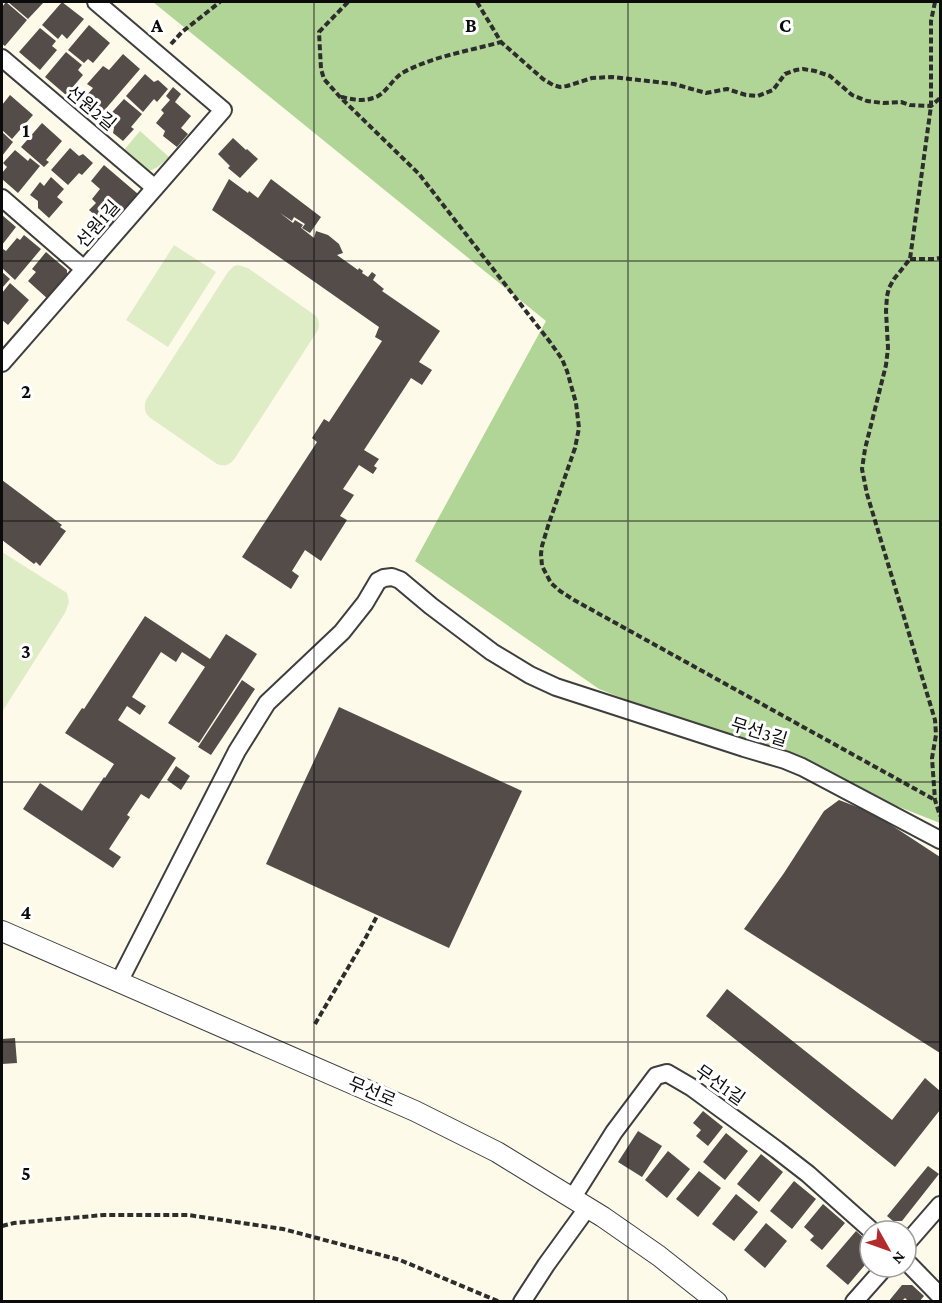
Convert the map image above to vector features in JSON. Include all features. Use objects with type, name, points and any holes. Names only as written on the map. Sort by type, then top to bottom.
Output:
[{"type":"street","name":"선원1길","points":[[4,354],[84,269],[223,110],[96,2]]},
{"type":"street","name":"선원2길","points":[[2,58],[155,188]]},
{"type":"street","points":[[2,198],[84,269]]},
{"type":"street","name":"무선3길","points":[[119,982],[237,751],[267,703],[342,632],[378,582],[384,578],[392,577],[400,580],[492,652],[530,675],[556,687],[785,760],[940,840]]},
{"type":"street","name":"무선로","points":[[2,931],[415,1111],[497,1152],[580,1202],[659,1256],[717,1302]]},
{"type":"street","points":[[2,947],[32,944]]},
{"type":"street","name":"무선1길","points":[[580,1202],[614,1132],[656,1076],[667,1072],[777,1150],[859,1219]]},
{"type":"street","points":[[522,1302],[546,1265],[580,1202]]},
{"type":"street","points":[[918,1230],[940,1205]]},
{"type":"street","points":[[918,1273],[940,1296]]},
{"type":"street","points":[[854,1302],[874,1279]]},
{"type":"path","points":[[182,32],[220,2]]},
{"type":"path","points":[[348,2],[319,32],[322,75],[340,97],[419,174],[550,342],[567,371],[576,403],[579,428],[575,448],[542,546],[542,566],[550,583],[574,600],[935,800]]},
{"type":"path","points":[[477,2],[501,42],[543,79],[560,87],[592,78],[612,77],[674,84],[706,93],[726,89],[758,96],[773,90],[785,74],[803,69],[830,76],[852,95],[867,101],[931,106],[940,99]]},
{"type":"path","points":[[935,2],[931,21],[931,106],[910,259],[894,279],[886,296],[888,348],[886,365],[862,470],[867,494],[935,720],[936,735],[932,758],[935,800],[940,816]]},
{"type":"path","points":[[340,97],[371,99],[378,96],[402,73],[436,59],[501,42]]},
{"type":"path","points":[[910,259],[940,258]]},
{"type":"path","points":[[315,1024],[378,916]]},
{"type":"path","points":[[2,1226],[104,1215],[188,1215],[283,1229],[400,1260],[500,1302]]},
{"type":"green space","points":[[153,2],[940,2],[940,823],[599,689],[415,561],[546,321]]},
{"type":"green space","points":[[140,131],[169,157],[148,171],[124,150]]},
{"type":"green space","points":[[174,245],[216,272],[168,347],[126,320]]},
{"type":"green space","points":[[238,265],[248,268],[316,316],[319,326],[235,458],[229,464],[222,465],[217,464],[149,417],[145,411],[145,405],[228,272]]},
{"type":"green space","points":[[2,552],[67,593],[69,602],[65,613],[2,712]]},
{"type":"building","points":[[6,2],[27,20],[5,46],[2,44],[2,7]]},
{"type":"building","points":[[8,2],[44,2],[28,19]]},
{"type":"building","points":[[62,2],[84,19],[67,39],[62,34],[58,39],[42,25]]},
{"type":"building","points":[[89,25],[110,43],[93,63],[88,59],[84,63],[68,50]]},
{"type":"building","points":[[40,28],[56,41],[52,46],[57,50],[40,70],[19,52]]},
{"type":"building","points":[[66,52],[82,65],[78,70],[83,75],[66,95],[45,77]]},
{"type":"building","points":[[123,54],[140,69],[96,120],[78,105],[93,88],[87,84],[103,66],[109,70]]},
{"type":"building","points":[[145,74],[154,82],[158,80],[168,89],[157,102],[154,99],[143,112],[126,96]]},
{"type":"building","points":[[173,87],[181,94],[175,102],[191,116],[181,128],[188,134],[177,147],[163,136],[165,131],[156,123],[164,113],[161,110],[170,100],[166,96]]},
{"type":"building","points":[[10,95],[33,115],[12,139],[2,130],[2,105]]},
{"type":"building","points":[[124,99],[142,114],[131,127],[134,129],[123,141],[113,133],[114,128],[105,120]]},
{"type":"building","points":[[42,123],[62,141],[46,160],[49,162],[44,167],[21,147]]},
{"type":"building","points":[[2,132],[13,142],[2,156]]},
{"type":"building","points":[[233,138],[258,159],[240,178],[228,168],[230,166],[218,154]]},
{"type":"building","points":[[70,148],[79,156],[83,154],[93,163],[68,185],[51,170]]},
{"type":"building","points":[[15,150],[28,161],[30,158],[40,166],[18,193],[2,179],[2,173],[7,167],[3,163]]},
{"type":"building","points":[[104,165],[138,194],[109,227],[89,210],[96,203],[92,199],[100,189],[91,181]]},
{"type":"building","points":[[51,177],[64,189],[57,197],[63,202],[49,218],[38,208],[38,201],[30,195],[40,182],[44,186]]},
{"type":"building","points":[[229,179],[258,198],[271,179],[321,217],[310,233],[302,228],[305,224],[294,217],[292,221],[280,213],[293,223],[295,220],[303,225],[301,228],[314,238],[316,231],[328,235],[339,244],[343,253],[337,255],[358,270],[359,268],[368,277],[372,272],[376,275],[373,280],[384,289],[382,291],[440,331],[419,362],[432,370],[422,385],[411,378],[364,450],[379,459],[374,466],[377,468],[373,474],[359,465],[343,489],[354,495],[340,516],[347,520],[321,561],[305,550],[292,571],[299,576],[291,589],[242,557],[317,442],[312,438],[324,419],[329,422],[382,341],[375,337],[379,327],[212,210]]},
{"type":"building","points":[[2,215],[16,227],[2,245]]},
{"type":"building","points":[[24,235],[41,249],[15,280],[2,268],[2,251],[3,249],[6,251],[17,238],[20,240]]},
{"type":"building","points":[[46,252],[67,270],[67,280],[49,300],[28,281],[36,272],[32,269]]},
{"type":"building","points":[[2,272],[10,279],[2,288]]},
{"type":"building","points":[[10,283],[29,300],[8,325],[2,320],[2,293]]},
{"type":"building","points":[[2,480],[62,525],[60,527],[66,531],[40,566],[2,540]]},
{"type":"building","points":[[145,616],[210,659],[226,634],[257,654],[199,743],[168,723],[205,667],[182,652],[176,662],[161,652],[132,697],[146,706],[140,715],[127,706],[118,720],[176,758],[149,799],[141,794],[127,815],[130,817],[109,849],[121,857],[113,868],[23,809],[40,783],[82,811],[114,764],[65,733],[82,708],[84,709]]},
{"type":"building","points":[[242,680],[255,689],[211,755],[198,747]]},
{"type":"building","points":[[339,707],[522,791],[449,948],[266,864]]},
{"type":"building","points":[[176,766],[190,776],[181,790],[167,780]]},
{"type":"building","points":[[839,800],[873,813],[940,857],[940,1053],[744,929],[824,811]]},
{"type":"building","points":[[727,989],[892,1120],[925,1078],[940,1091],[940,1110],[895,1167],[706,1016]]},
{"type":"building","points":[[15,1038],[17,1063],[2,1064],[2,1039]]},
{"type":"building","points":[[703,1111],[723,1127],[708,1146],[696,1136],[701,1130],[693,1123]]},
{"type":"building","points":[[638,1131],[662,1146],[642,1177],[618,1162]]},
{"type":"building","points":[[726,1133],[748,1151],[725,1180],[703,1162]]},
{"type":"building","points":[[668,1151],[690,1169],[667,1198],[645,1180]]},
{"type":"building","points":[[761,1154],[783,1172],[759,1202],[737,1184]]},
{"type":"building","points":[[928,1166],[939,1174],[904,1219],[891,1219],[887,1216]]},
{"type":"building","points":[[699,1171],[721,1188],[698,1217],[676,1199]]},
{"type":"building","points":[[794,1181],[816,1199],[792,1229],[770,1211]]},
{"type":"building","points":[[736,1194],[758,1212],[734,1241],[712,1224]]},
{"type":"building","points":[[823,1204],[845,1223],[822,1250],[810,1240],[814,1236],[804,1227]]},
{"type":"building","points":[[766,1223],[787,1241],[765,1268],[744,1250]]},
{"type":"building","points":[[856,1231],[858,1233],[858,1273],[848,1285],[826,1266]]},
{"type":"building","points":[[902,1285],[912,1285],[924,1296],[919,1302],[909,1302],[905,1298],[901,1302],[888,1302]]}]
